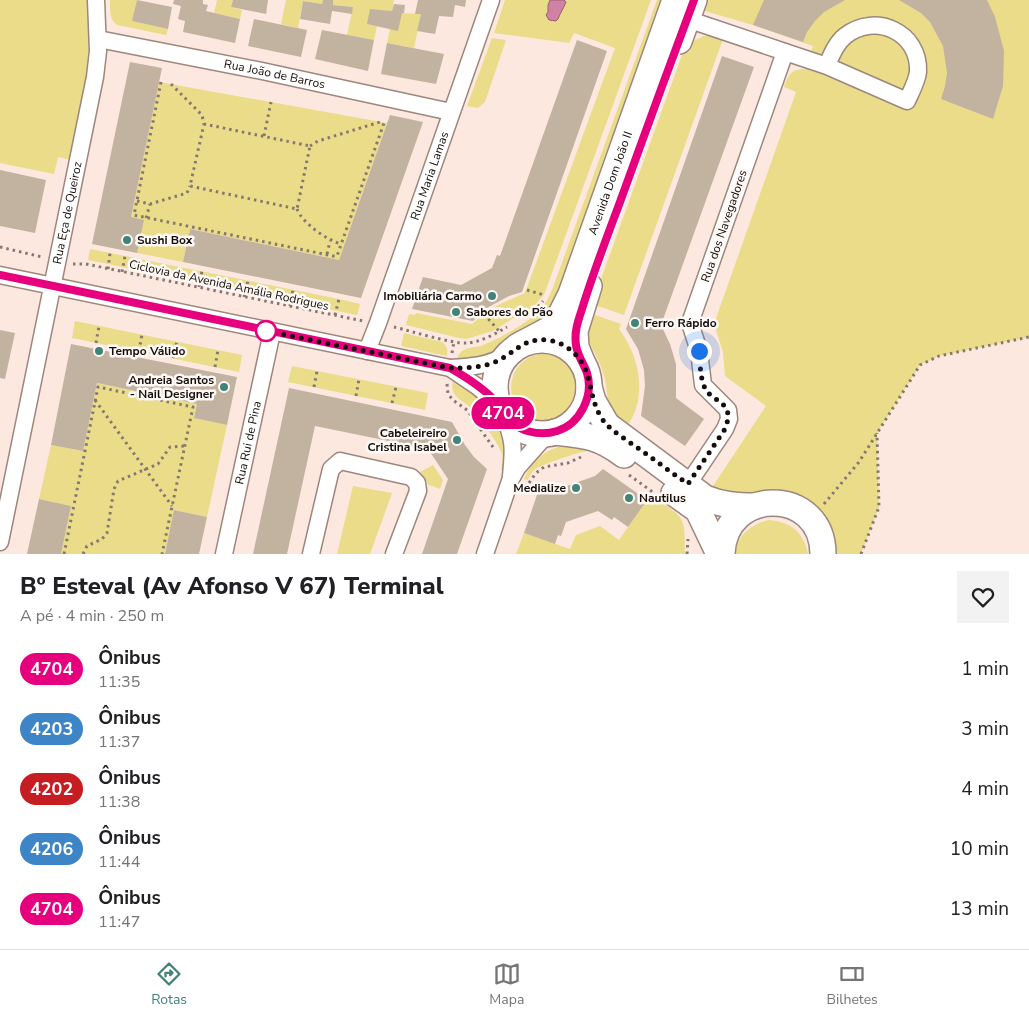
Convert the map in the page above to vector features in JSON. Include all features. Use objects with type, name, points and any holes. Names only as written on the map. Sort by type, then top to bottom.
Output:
[{"type":"main road","name":"Avenida Dom João II","points":[[509,339],[550,329],[558,320],[571,294],[685,6]]},
{"type":"main road","name":"Avenida Dom João II","points":[[582,362],[576,347],[575,331],[685,6]]},
{"type":"main road","points":[[589,387],[587,400],[582,411],[572,423],[542,434],[527,431],[515,425],[500,408],[495,391],[496,377],[509,339],[546,340],[560,343],[573,351],[582,362],[587,374],[593,401],[607,426],[705,498],[737,506],[755,506]]},
{"type":"main road","points":[[551,432],[587,435],[605,442],[698,510],[720,554]]},
{"type":"main road","points":[[720,554],[728,528],[740,514],[768,502],[783,503],[796,508],[808,516],[818,529],[823,545],[823,554]]},
{"type":"street","name":"Rua Eça de Queiroz","points":[[0,542],[95,77],[98,39],[96,0]]},
{"type":"street","name":"Rua Maria Lamas","points":[[366,351],[378,323],[491,0]]},
{"type":"street","points":[[685,6],[785,52],[828,66],[907,101],[918,74],[918,58],[910,43],[901,34],[887,27],[869,25],[854,30],[843,37],[835,48],[828,66]]},
{"type":"street","name":"Rua João de Barros","points":[[98,39],[262,71],[451,112]]},
{"type":"street","name":"Rua dos Navegadores","points":[[688,484],[725,429],[729,419],[728,410],[703,385],[699,351],[690,323],[785,52]]},
{"type":"street","points":[[0,275],[450,368],[485,365],[495,362],[509,339]]},
{"type":"street","name":"Rua Rui de Pina","points":[[224,554],[272,332]]},
{"type":"street","points":[[450,368],[478,387],[500,408],[512,434],[514,454],[510,481]]},
{"type":"street","points":[[485,554],[510,481],[517,468],[551,432]]},
{"type":"street","points":[[311,554],[331,469],[340,461],[411,477],[417,483],[418,491],[394,554]]},
{"type":"path","points":[[161,82],[134,216],[327,254],[333,257],[337,256],[382,122],[318,141],[310,146],[204,124]]},
{"type":"path","points":[[137,201],[150,204],[186,193],[190,186],[204,124],[202,116],[171,84]]},
{"type":"path","points":[[264,136],[271,102]]},
{"type":"path","points":[[310,146],[297,209],[299,216],[330,241],[341,244]]},
{"type":"path","points":[[190,186],[297,209]]},
{"type":"path","points":[[146,218],[150,204]]},
{"type":"path","points":[[327,254],[330,241]]},
{"type":"path","name":"Ciclovia da Avenida Amália Rodrigues","points":[[0,247],[58,262],[108,268],[335,316],[378,323],[454,342],[468,343],[486,338],[509,339]]},
{"type":"path","points":[[108,268],[110,253]]},
{"type":"path","points":[[122,272],[125,256]]},
{"type":"path","points":[[199,287],[202,271]]},
{"type":"path","points":[[244,297],[248,281]]},
{"type":"path","points":[[290,306],[293,290]]},
{"type":"path","points":[[527,290],[544,295]]},
{"type":"path","points":[[528,315],[536,310],[548,292]]},
{"type":"path","points":[[335,316],[339,299]]},
{"type":"path","points":[[484,314],[509,339]]},
{"type":"path","points":[[96,343],[100,326]]},
{"type":"path","points":[[138,351],[142,334]]},
{"type":"path","points":[[808,516],[824,504],[859,462],[920,365],[939,356],[1029,337]]},
{"type":"path","points":[[173,358],[177,341]]},
{"type":"path","points":[[215,367],[218,350]]},
{"type":"path","points":[[450,368],[448,394],[467,410],[498,454]]},
{"type":"path","points":[[314,387],[317,371]]},
{"type":"path","points":[[356,396],[359,379]]},
{"type":"path","points":[[64,554],[98,387],[101,385],[193,407],[162,554]]},
{"type":"path","points":[[392,403],[396,387]]},
{"type":"path","points":[[96,400],[172,506]]},
{"type":"path","points":[[861,554],[879,506],[877,433]]},
{"type":"path","points":[[83,554],[86,546],[102,538],[107,533],[114,489],[118,481],[158,464],[170,447],[185,446]]},
{"type":"path","points":[[510,481],[530,483],[544,467],[568,463],[586,456]]},
{"type":"path","points":[[625,472],[656,494]]},
{"type":"path","points":[[687,554],[688,531]]},
{"type":"shaded area","points":[[0,0],[89,0],[92,48],[71,160],[58,157],[54,174],[0,163]]},
{"type":"shaded area","points":[[110,0],[137,0],[133,21],[168,29],[166,35],[117,25],[111,17]]},
{"type":"shaded area","points":[[217,0],[233,0],[231,7],[242,10],[240,19],[214,13]]},
{"type":"shaded area","points":[[286,0],[323,0],[322,4],[303,1],[298,28],[281,24]]},
{"type":"shaded area","points":[[333,0],[394,0],[392,11],[370,10],[368,24],[377,26],[374,40],[347,35],[353,7],[333,5]]},
{"type":"shaded area","points":[[505,0],[651,0],[544,295],[530,310],[493,331],[466,339],[406,325],[409,314],[415,315],[416,313],[472,324],[488,311],[525,293],[615,48],[574,33],[569,43],[494,33]]},
{"type":"shaded area","points":[[550,0],[564,0],[566,2],[556,21],[549,20],[546,15]]},
{"type":"shaded area","points":[[657,0],[668,0],[553,314],[488,356],[476,359],[457,358],[462,351],[490,342],[521,325],[540,310],[548,298]]},
{"type":"shaded area","points":[[701,0],[1029,0],[1029,337],[939,356],[920,365],[877,433],[879,507],[861,554],[823,554],[808,516],[705,498],[766,406],[725,376],[723,352],[714,324],[796,92],[784,87],[785,83],[793,72],[805,69],[813,46],[753,25],[698,9]]},
{"type":"shaded area","points":[[402,13],[421,14],[414,48],[387,43],[390,29]]},
{"type":"shaded area","points":[[704,36],[723,39],[624,315],[592,304],[686,44]]},
{"type":"shaded area","points":[[492,38],[506,40],[485,102],[478,108],[467,106]]},
{"type":"shaded area","points":[[159,82],[387,123],[339,260],[190,229],[183,262],[137,253],[131,217]]},
{"type":"shaded area","points":[[90,249],[360,304],[357,315],[88,260]]},
{"type":"shaded area","points":[[589,313],[621,324],[619,329],[632,352],[639,378],[639,390],[638,403],[634,415],[627,426],[610,407],[603,372],[588,339]]},
{"type":"shaded area","points":[[75,321],[242,355],[239,372],[72,338]]},
{"type":"shaded area","points":[[404,333],[442,342],[447,348],[447,356],[401,346]]},
{"type":"shaded area","points":[[546,353],[559,356],[571,363],[578,375],[581,388],[578,401],[571,413],[559,420],[546,423],[533,420],[521,413],[514,401],[511,388],[514,375],[521,363],[533,356]]},
{"type":"shaded area","points":[[292,366],[428,393],[425,410],[288,382]]},
{"type":"shaded area","points":[[453,381],[469,387],[489,406],[506,438],[504,472],[501,470],[502,456],[497,444],[474,411],[457,397],[453,391]]},
{"type":"shaded area","points":[[97,383],[197,404],[194,418],[227,425],[207,517],[175,510],[165,554],[61,554],[71,506],[39,499],[51,445],[83,451]]},
{"type":"shaded area","points":[[574,443],[603,453],[587,451],[568,456],[538,468],[533,471],[527,480],[524,479],[538,458],[557,447]]},
{"type":"shaded area","points":[[433,465],[443,480],[440,489],[427,484],[420,472]]},
{"type":"shaded area","points":[[353,486],[392,493],[370,554],[337,554]]},
{"type":"shaded area","points":[[650,495],[680,517],[683,525],[685,554],[516,554],[524,533],[570,549],[576,535],[600,526],[619,540]]},
{"type":"shaded area","points":[[768,520],[783,523],[795,529],[803,539],[808,554],[735,554],[736,547],[742,536],[751,528]]},
{"type":"building","points":[[137,0],[172,7],[168,29],[132,21]]},
{"type":"building","points":[[174,0],[203,0],[203,4],[208,5],[206,11],[240,19],[235,43],[183,32],[185,21],[178,19],[181,6],[173,4]]},
{"type":"building","points":[[233,0],[268,0],[266,14],[231,7]]},
{"type":"building","points":[[323,0],[333,0],[333,5],[353,7],[352,14],[332,11],[330,24],[300,19],[303,1],[322,4]]},
{"type":"building","points":[[418,0],[466,0],[465,7],[455,5],[453,17],[439,16],[435,34],[417,31],[421,14],[415,14]]},
{"type":"building","points":[[764,0],[845,0],[824,12],[815,21],[803,42],[753,25]]},
{"type":"building","points":[[899,0],[987,0],[995,17],[1004,51],[1003,86],[993,119],[941,99],[947,73],[943,46],[930,22],[921,13]]},
{"type":"building","points":[[394,4],[405,5],[398,31],[367,24],[370,9],[392,11]]},
{"type":"building","points":[[254,19],[307,30],[301,57],[248,46]]},
{"type":"building","points":[[322,30],[374,40],[368,71],[315,59]]},
{"type":"building","points":[[577,40],[607,51],[522,292],[509,296],[485,309],[473,321],[412,309],[423,277],[461,285],[492,268],[497,255],[500,256]]},
{"type":"building","points":[[387,43],[444,54],[436,84],[381,74]]},
{"type":"building","points":[[722,56],[754,67],[661,325],[670,344],[676,364],[676,398],[704,419],[685,446],[641,416],[645,386],[644,370],[638,349],[626,329]]},
{"type":"building","points":[[130,62],[162,68],[131,217],[144,220],[137,253],[92,244]]},
{"type":"building","points":[[390,115],[423,122],[361,298],[183,262],[190,229],[339,260]]},
{"type":"building","points":[[0,170],[46,180],[35,233],[0,226]]},
{"type":"building","points":[[0,330],[15,333],[5,379],[0,378]]},
{"type":"building","points":[[71,344],[237,377],[227,425],[194,418],[197,404],[97,383],[83,451],[51,445]]},
{"type":"building","points":[[289,388],[452,422],[465,445],[487,469],[457,554],[422,554],[448,479],[428,449],[315,426],[287,554],[253,554]]},
{"type":"building","points":[[603,469],[647,500],[628,527],[614,517],[612,520],[598,511],[566,522],[561,536],[558,535],[555,544],[524,533],[539,489],[552,490],[564,487],[595,476]]},
{"type":"building","points":[[39,499],[71,506],[61,554],[27,554]]},
{"type":"building","points":[[174,510],[207,517],[199,554],[165,554]]},
{"type":"bus line","name":"4704","points":[[0,275],[450,368],[478,387],[498,404],[505,416],[515,425],[527,431],[542,434],[558,431],[572,423],[582,411],[587,400],[589,387],[587,374],[576,347],[575,331],[582,307],[694,0]]},
{"type":"place","name":"Sushi Box","points":[[127,240]]},
{"type":"place","name":"Imobiliária Carmo","points":[[492,296]]},
{"type":"place","name":"Sabores do Pão","points":[[456,312]]},
{"type":"place","name":"Ferro Rápido","points":[[635,323]]},
{"type":"place","name":"Tempo Válido","points":[[99,351]]},
{"type":"place","name":"Andreia Santos - Nail Designer","points":[[224,387]]},
{"type":"place","name":"Cabeleireiro Cristina Isabel","points":[[457,440]]},
{"type":"place","name":"Medialize","points":[[576,488]]},
{"type":"place","name":"Nautilus","points":[[629,498]]},
{"type":"route","points":[[266,331],[450,368],[472,367],[495,362],[518,346],[532,341],[546,340],[560,343],[573,351],[582,362],[587,374],[593,401],[607,426],[688,484],[725,429],[729,419],[728,410],[703,385],[699,351]]}]
